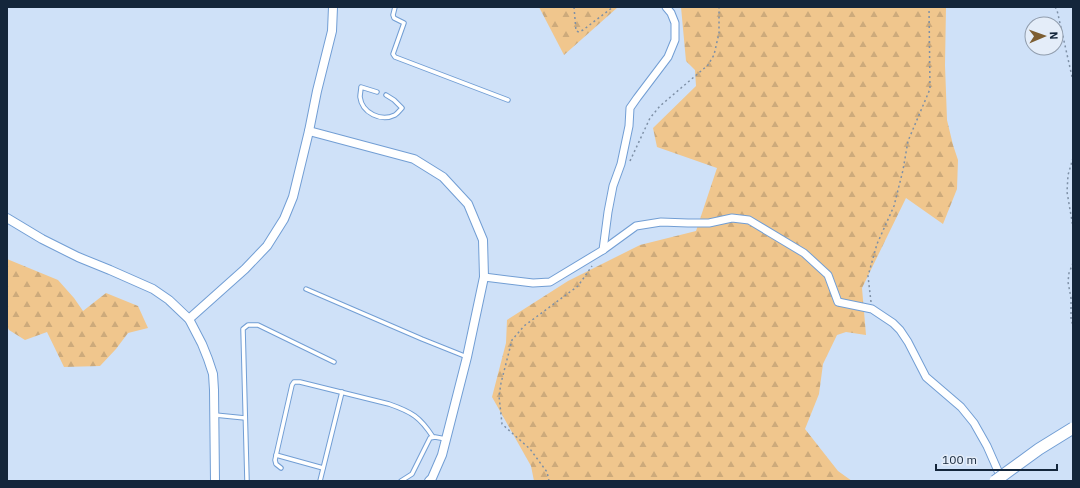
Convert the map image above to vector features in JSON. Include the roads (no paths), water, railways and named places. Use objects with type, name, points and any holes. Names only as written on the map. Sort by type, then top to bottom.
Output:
[{"type":"main road","points":[[996,481],[1073,428]]},
{"type":"street","points":[[189,319],[245,269],[267,246],[284,219],[293,197],[309,131],[332,31],[333,7]]},
{"type":"street","points":[[603,250],[613,186],[621,164],[629,126],[630,108],[668,57],[675,40],[675,23],[671,13],[666,7]]},
{"type":"street","points":[[309,131],[414,160],[443,177],[468,204],[483,240],[484,277],[467,357],[442,455],[432,478],[429,481]]},
{"type":"street","points":[[7,218],[78,257],[153,289],[170,300],[189,319],[202,344],[213,374],[215,481]]},
{"type":"street","points":[[484,277],[533,283],[550,282],[603,250],[636,226],[661,222],[709,223],[732,218],[749,220],[804,253],[815,263],[828,275],[838,302],[872,309],[893,323],[900,330],[926,377],[961,407],[974,423],[987,446],[1002,481]]},
{"type":"lane","points":[[395,7],[393,16],[404,22],[393,54],[395,57],[508,100]]},
{"type":"lane","points":[[377,92],[361,87],[360,98],[363,106],[370,113],[378,117],[387,118],[396,114],[402,108],[394,100],[386,96]]},
{"type":"lane","points":[[306,289],[467,357]]},
{"type":"lane","points":[[247,481],[243,329],[248,325],[258,325],[334,362]]},
{"type":"lane","points":[[281,468],[274,460],[294,382],[300,382],[342,392],[403,409],[415,416],[424,425],[433,438]]},
{"type":"lane","points":[[320,481],[342,392]]},
{"type":"lane","points":[[214,415],[245,418]]},
{"type":"lane","points":[[402,481],[412,474],[430,438],[435,437],[446,439]]},
{"type":"lane","points":[[276,455],[323,468]]}]
